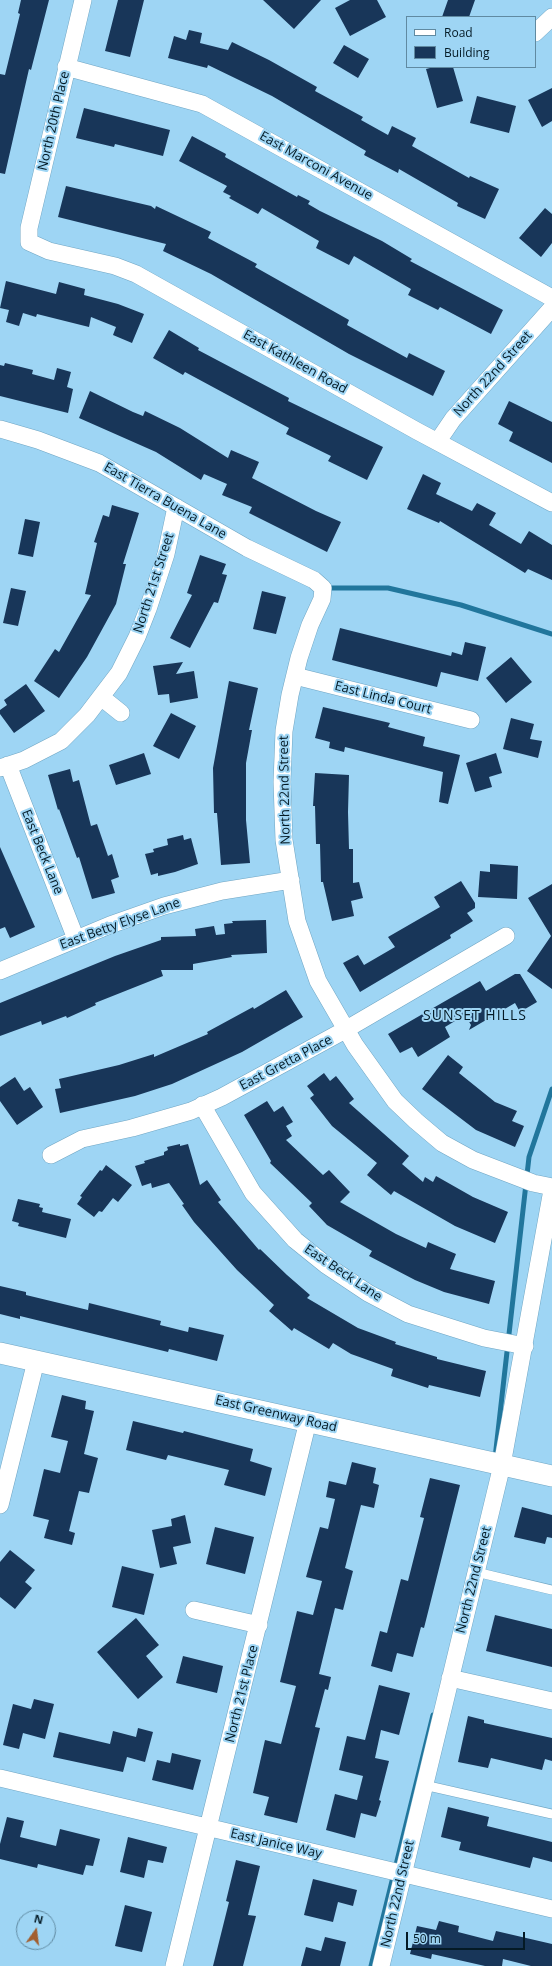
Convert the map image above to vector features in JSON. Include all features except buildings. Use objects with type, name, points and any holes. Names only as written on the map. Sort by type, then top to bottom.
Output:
[{"type":"street","name":"North 20th Place","points":[[29,242],[28,228],[83,0]]},
{"type":"street","points":[[536,32],[552,17]]},
{"type":"street","name":"East Marconi Avenue","points":[[66,67],[202,104],[552,298]]},
{"type":"street","name":"East Kathleen Road","points":[[29,242],[49,251],[115,266],[136,274],[438,442],[552,503]]},
{"type":"street","name":"North 22nd Street","points":[[438,442],[453,419],[552,308]]},
{"type":"street","name":"East Tierra Buena Lane","points":[[0,429],[38,440],[99,463],[246,548],[314,580],[323,588]]},
{"type":"street","name":"North 21st Street","points":[[4,767],[39,753],[61,741],[88,715],[118,673],[137,637],[148,609],[166,554],[176,508]]},
{"type":"street","name":"North 22nd Street","points":[[323,588],[322,598],[310,625],[295,676],[284,731],[282,782],[284,840],[297,921],[318,981],[345,1030],[395,1101],[416,1122],[442,1143],[499,1171],[552,1188],[525,1346],[502,1465],[381,1966]]},
{"type":"street","name":"East Linda Court","points":[[295,676],[471,720]]},
{"type":"street","points":[[101,697],[121,713]]},
{"type":"street","name":"East Beck Lane","points":[[4,767],[76,939]]},
{"type":"street","name":"East Betty Elyse Lane","points":[[0,971],[76,939],[164,906],[222,891],[291,880]]},
{"type":"street","name":"East Gretta Place","points":[[51,1154],[82,1139],[132,1128],[191,1111],[286,1064],[506,936]]},
{"type":"street","name":"East Beck Lane","points":[[202,1105],[253,1193],[296,1240],[326,1265],[368,1293],[408,1314],[484,1338],[525,1346]]},
{"type":"street","name":"East Greenway Road","points":[[0,1353],[552,1476]]},
{"type":"street","points":[[0,1504],[36,1361]]},
{"type":"street","name":"North 21st Place","points":[[174,1966],[308,1421]]},
{"type":"street","points":[[194,1610],[259,1625]]},
{"type":"street","points":[[450,1678],[552,1701]]},
{"type":"street","name":"East Janice Way","points":[[0,1778],[552,1909]]},
{"type":"lane","points":[[476,1572],[552,1590]]},
{"type":"lane","points":[[424,1785],[552,1814]]},
{"type":"waterway","points":[[326,588],[388,588],[461,605],[552,634]]},
{"type":"waterway","points":[[495,1458],[529,1157],[552,1089]]},
{"type":"waterway","points":[[371,1966],[433,1715]]},
{"type":"district","name":"SUNSET HILLS","points":[[475,1016]]}]
